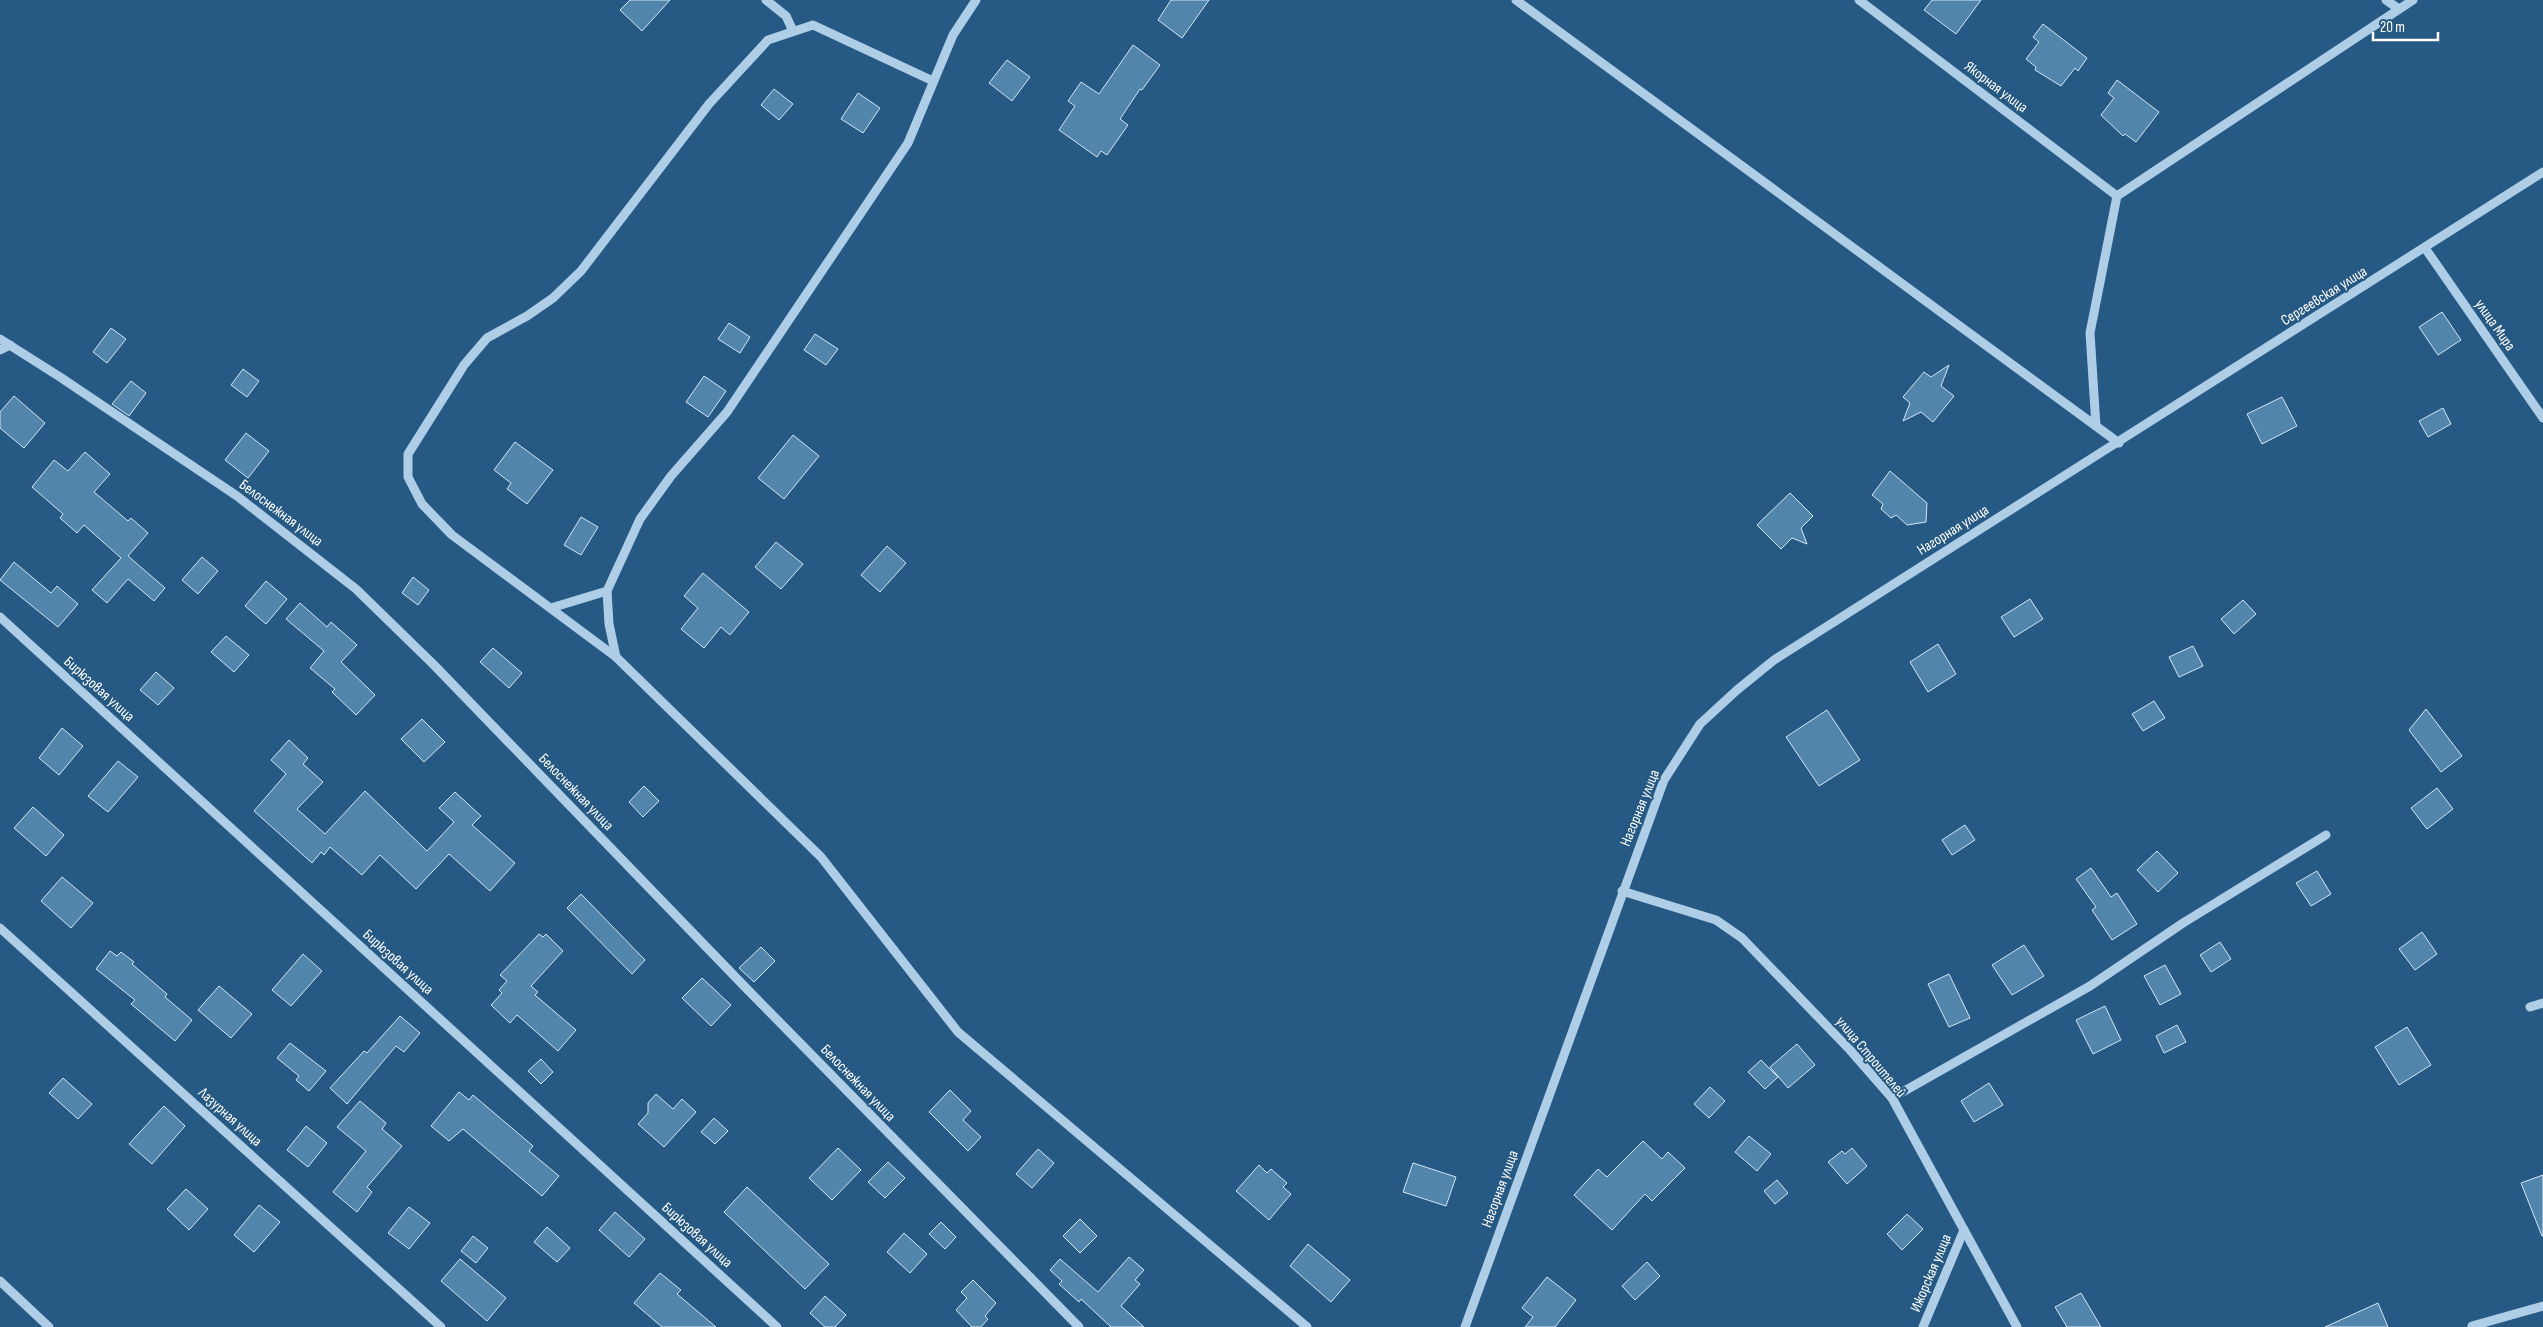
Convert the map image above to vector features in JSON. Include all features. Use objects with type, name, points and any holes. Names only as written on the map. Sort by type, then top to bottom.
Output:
[{"type":"street","points":[[766,0],[786,16],[793,30]]},
{"type":"street","points":[[616,658],[609,624],[607,591],[640,519],[671,476],[727,412],[908,143],[953,36],[976,0]]},
{"type":"street","points":[[1516,0],[2119,443]]},
{"type":"street","name":"Якорная улица","points":[[1859,0],[2117,196]]},
{"type":"street","points":[[2386,0],[2399,9]]},
{"type":"street","points":[[2096,426],[2090,333],[2117,196],[2413,0]]},
{"type":"street","points":[[933,81],[813,25],[793,30],[768,40],[709,104],[581,271],[553,298],[527,316],[487,338],[464,365],[408,454],[408,477],[422,504],[452,536],[552,608],[616,658],[820,857],[958,1032],[1307,1327]]},
{"type":"street","name":"Сергеевская улица","points":[[2119,443],[2543,172]]},
{"type":"street","name":"улица Мира","points":[[2425,248],[2543,418]]},
{"type":"street","name":"Белоснежная улица","points":[[0,339],[237,496],[356,589],[441,672],[744,986],[1079,1327]]},
{"type":"street","points":[[0,350],[10,345]]},
{"type":"street","name":"Нагорная улица","points":[[1465,1327],[1622,891],[1664,780],[1700,724],[1737,690],[1774,660],[2119,443]]},
{"type":"street","points":[[552,608],[607,591]]},
{"type":"street","name":"Бирюзовая улица","points":[[0,617],[777,1327]]},
{"type":"street","points":[[1892,1098],[2090,986],[2183,923],[2326,835]]},
{"type":"street","name":"улица Строителей","points":[[1622,891],[1716,920],[1742,938],[1850,1050],[1892,1098],[2017,1327]]},
{"type":"street","name":"Лазурная улица","points":[[0,928],[441,1327]]},
{"type":"street","points":[[2530,1007],[2543,1003]]},
{"type":"street","name":"Ижорская улица","points":[[1923,1327],[1964,1230]]},
{"type":"street","points":[[0,1281],[49,1327]]},
{"type":"street","points":[[2471,1327],[2543,1306]]},
{"type":"building","points":[[630,0],[670,0],[642,31],[620,10]]},
{"type":"building","points":[[1171,0],[1209,0],[1182,38],[1158,20]]},
{"type":"building","points":[[1932,0],[1981,0],[1956,34],[1924,10]]},
{"type":"building","points":[[2043,24],[2087,58],[2078,71],[2075,68],[2061,86],[2035,70],[2036,67],[2026,59],[2039,42],[2033,37]]},
{"type":"building","points":[[1133,45],[1160,65],[1142,90],[1140,89],[1120,119],[1128,125],[1107,155],[1101,151],[1097,157],[1059,130],[1075,106],[1068,101],[1081,82],[1099,94]]},
{"type":"building","points":[[1007,60],[1030,77],[1012,101],[989,83]]},
{"type":"building","points":[[2117,80],[2159,112],[2136,142],[2125,134],[2123,136],[2101,115],[2114,98],[2108,93]]},
{"type":"building","points":[[774,89],[793,104],[779,120],[761,105]]},
{"type":"building","points":[[858,93],[880,108],[863,133],[841,119]]},
{"type":"building","points":[[2442,312],[2461,340],[2438,355],[2419,327]]},
{"type":"building","points":[[729,323],[750,337],[740,353],[718,339]]},
{"type":"building","points":[[111,328],[126,339],[107,363],[93,352]]},
{"type":"building","points":[[815,334],[838,349],[826,365],[804,350]]},
{"type":"building","points":[[1949,365],[1941,386],[1954,396],[1933,422],[1921,412],[1903,421],[1910,403],[1903,397],[1924,372],[1931,377]]},
{"type":"building","points":[[243,369],[259,381],[247,397],[231,385]]},
{"type":"building","points":[[704,376],[726,391],[708,417],[686,402]]},
{"type":"building","points":[[131,381],[146,393],[129,416],[112,404]]},
{"type":"building","points":[[14,396],[45,423],[24,448],[0,428],[0,412]]},
{"type":"building","points":[[2282,397],[2297,426],[2262,444],[2247,414]]},
{"type":"building","points":[[2443,408],[2451,424],[2428,437],[2419,421]]},
{"type":"building","points":[[246,433],[269,451],[248,478],[225,460]]},
{"type":"building","points":[[793,435],[819,456],[784,499],[758,478]]},
{"type":"building","points":[[515,442],[553,470],[527,504],[507,489],[511,483],[494,470]]},
{"type":"building","points":[[85,452],[110,474],[94,492],[128,521],[131,518],[148,533],[128,556],[165,588],[154,601],[128,579],[107,603],[92,590],[121,558],[84,525],[77,533],[60,518],[63,514],[32,487],[54,460],[68,471]]},
{"type":"building","points":[[1890,471],[1927,503],[1926,522],[1907,525],[1896,515],[1891,518],[1881,509],[1883,504],[1872,495]]},
{"type":"building","points":[[1790,493],[1813,516],[1801,528],[1807,544],[1792,538],[1781,549],[1757,525]]},
{"type":"building","points":[[581,517],[598,527],[581,555],[564,545]]},
{"type":"building","points":[[776,542],[803,564],[781,589],[755,567]]},
{"type":"building","points":[[887,546],[906,563],[880,592],[861,575]]},
{"type":"building","points":[[202,557],[218,571],[198,594],[182,580]]},
{"type":"building","points":[[14,562],[51,593],[57,586],[78,604],[58,627],[0,580]]},
{"type":"building","points":[[703,573],[749,612],[730,635],[721,627],[704,648],[681,629],[698,608],[684,596]]},
{"type":"building","points":[[413,577],[429,590],[418,605],[402,593]]},
{"type":"building","points":[[266,581],[287,599],[266,624],[245,606]]},
{"type":"building","points":[[2030,599],[2043,619],[2014,637],[2001,617]]},
{"type":"building","points":[[2243,600],[2256,614],[2234,634],[2221,619]]},
{"type":"building","points":[[300,603],[327,627],[331,622],[357,645],[341,662],[375,695],[356,715],[332,692],[335,689],[310,668],[324,651],[286,619]]},
{"type":"building","points":[[226,636],[249,655],[234,672],[211,652]]},
{"type":"building","points":[[1938,644],[1956,674],[1928,692],[1910,662]]},
{"type":"building","points":[[2193,646],[2203,666],[2179,677],[2169,657]]},
{"type":"building","points":[[493,648],[522,673],[509,688],[480,662]]},
{"type":"building","points":[[156,672],[174,688],[158,705],[140,690]]},
{"type":"building","points":[[2154,701],[2165,718],[2143,731],[2132,714]]},
{"type":"building","points":[[2426,709],[2462,756],[2441,772],[2409,730]]},
{"type":"building","points":[[1827,710],[1860,760],[1819,786],[1786,737]]},
{"type":"building","points":[[422,719],[445,742],[424,762],[401,739]]},
{"type":"building","points":[[62,728],[83,746],[59,775],[39,758]]},
{"type":"building","points":[[289,740],[308,758],[303,764],[323,782],[297,809],[325,834],[365,791],[427,851],[454,822],[439,808],[455,792],[481,816],[472,825],[515,863],[490,891],[449,854],[416,889],[380,855],[362,875],[330,847],[324,855],[321,852],[312,863],[254,811],[286,774],[271,760]]},
{"type":"building","points":[[118,761],[138,777],[108,812],[88,796]]},
{"type":"building","points":[[644,786],[659,801],[643,817],[629,802]]},
{"type":"building","points":[[2437,788],[2453,809],[2427,829],[2411,808]]},
{"type":"building","points":[[33,807],[64,835],[46,856],[14,828]]},
{"type":"building","points":[[1965,825],[1975,840],[1952,855],[1942,840]]},
{"type":"building","points":[[2157,851],[2178,873],[2158,892],[2137,870]]},
{"type":"building","points":[[2091,868],[2111,897],[2117,893],[2137,924],[2112,940],[2092,910],[2096,907],[2076,879]]},
{"type":"building","points":[[2317,871],[2331,894],[2311,906],[2296,883]]},
{"type":"building","points":[[62,877],[93,903],[71,928],[41,901]]},
{"type":"building","points":[[581,894],[645,960],[632,974],[567,908]]},
{"type":"building","points":[[2422,932],[2437,954],[2415,970],[2399,949]]},
{"type":"building","points":[[539,934],[543,937],[546,934],[563,951],[531,986],[538,992],[535,995],[576,1030],[558,1051],[517,1015],[510,1023],[491,1005],[502,993],[499,990],[507,981],[500,975]]},
{"type":"building","points":[[2220,942],[2231,959],[2211,972],[2200,955]]},
{"type":"building","points":[[2024,945],[2044,976],[2012,995],[1992,965]]},
{"type":"building","points":[[761,947],[775,961],[754,982],[739,968]]},
{"type":"building","points":[[110,951],[117,956],[121,952],[134,962],[132,964],[167,994],[165,997],[192,1020],[175,1041],[131,1004],[135,1000],[96,969]]},
{"type":"building","points":[[303,954],[322,971],[291,1006],[272,990]]},
{"type":"building","points":[[2165,965],[2181,994],[2160,1005],[2144,976]]},
{"type":"building","points":[[1949,974],[1970,1018],[1949,1027],[1928,984]]},
{"type":"building","points":[[702,978],[731,1005],[711,1026],[682,998]]},
{"type":"building","points":[[219,986],[252,1014],[231,1038],[198,1010]]},
{"type":"building","points":[[2105,1006],[2121,1040],[2093,1054],[2076,1020]]},
{"type":"building","points":[[400,1016],[420,1033],[404,1052],[396,1046],[347,1104],[330,1088],[364,1051],[367,1053]]},
{"type":"building","points":[[2177,1025],[2186,1042],[2164,1053],[2156,1036]]},
{"type":"building","points":[[2407,1027],[2431,1065],[2399,1085],[2375,1047]]},
{"type":"building","points":[[290,1043],[326,1071],[309,1091],[296,1080],[299,1076],[277,1058]]},
{"type":"building","points":[[1797,1044],[1815,1065],[1788,1088],[1770,1067]]},
{"type":"building","points":[[541,1059],[553,1072],[541,1084],[528,1071]]},
{"type":"building","points":[[1761,1060],[1778,1077],[1765,1089],[1748,1072]]},
{"type":"building","points":[[63,1078],[92,1104],[78,1119],[49,1093]]},
{"type":"building","points":[[1989,1083],[2003,1105],[1974,1122],[1961,1101]]},
{"type":"building","points":[[1710,1087],[1725,1101],[1709,1118],[1694,1104]]},
{"type":"building","points":[[950,1090],[971,1111],[963,1120],[981,1137],[968,1151],[929,1112]]},
{"type":"building","points":[[459,1092],[469,1100],[473,1095],[533,1146],[529,1151],[559,1176],[542,1196],[463,1129],[449,1141],[431,1126]]},
{"type":"building","points":[[656,1094],[673,1109],[682,1099],[696,1112],[664,1147],[638,1124],[648,1113],[648,1103]]},
{"type":"building","points":[[360,1101],[386,1123],[382,1129],[402,1146],[367,1187],[372,1192],[357,1212],[333,1192],[366,1151],[337,1127]]},
{"type":"building","points":[[164,1106],[185,1126],[152,1164],[129,1144]]},
{"type":"building","points":[[714,1118],[728,1131],[715,1144],[701,1132]]},
{"type":"building","points":[[306,1126],[327,1143],[308,1167],[287,1150]]},
{"type":"building","points":[[1749,1136],[1771,1154],[1757,1171],[1735,1152]]},
{"type":"building","points":[[1643,1141],[1662,1159],[1668,1152],[1685,1168],[1652,1201],[1645,1194],[1612,1230],[1574,1195],[1598,1169],[1607,1177]]},
{"type":"building","points":[[838,1148],[861,1170],[832,1200],[809,1178]]},
{"type":"building","points":[[1852,1148],[1867,1166],[1847,1184],[1828,1162],[1842,1151],[1845,1154]]},
{"type":"building","points":[[1038,1149],[1054,1163],[1032,1188],[1016,1174]]},
{"type":"building","points":[[888,1162],[905,1178],[885,1198],[868,1182]]},
{"type":"building","points":[[1413,1163],[1456,1177],[1446,1206],[1403,1192]]},
{"type":"building","points":[[1259,1165],[1267,1173],[1271,1169],[1287,1183],[1283,1187],[1291,1194],[1269,1220],[1236,1191]]},
{"type":"building","points":[[2543,1175],[2543,1236],[2542,1236],[2521,1183]]},
{"type":"building","points":[[1777,1180],[1788,1193],[1775,1204],[1764,1191]]},
{"type":"building","points":[[747,1187],[829,1264],[805,1289],[724,1212]]},
{"type":"building","points":[[186,1189],[208,1209],[189,1230],[167,1209]]},
{"type":"building","points":[[259,1205],[280,1222],[254,1252],[234,1235]]},
{"type":"building","points":[[409,1207],[430,1223],[409,1249],[388,1233]]},
{"type":"building","points":[[615,1212],[645,1239],[629,1257],[599,1230]]},
{"type":"building","points":[[1907,1214],[1923,1229],[1902,1250],[1887,1234]]},
{"type":"building","points":[[1080,1219],[1097,1236],[1080,1253],[1063,1236]]},
{"type":"building","points":[[941,1222],[956,1237],[945,1249],[929,1234]]},
{"type":"building","points":[[547,1227],[570,1248],[557,1262],[534,1242]]},
{"type":"building","points":[[904,1233],[927,1254],[910,1273],[887,1252]]},
{"type":"building","points":[[473,1236],[488,1248],[476,1263],[461,1251]]},
{"type":"building","points":[[1308,1244],[1350,1280],[1331,1302],[1290,1266]]},
{"type":"building","points":[[1129,1257],[1144,1270],[1135,1280],[1140,1284],[1121,1306],[1144,1327],[1111,1327],[1081,1299],[1079,1302],[1059,1284],[1062,1281],[1050,1270],[1060,1259],[1098,1292]]},
{"type":"building","points":[[460,1259],[506,1298],[487,1321],[441,1281]]},
{"type":"building","points":[[1647,1262],[1660,1276],[1635,1300],[1622,1286]]},
{"type":"building","points":[[660,1273],[681,1290],[677,1294],[716,1327],[662,1327],[634,1303]]},
{"type":"building","points":[[1547,1277],[1576,1300],[1555,1327],[1525,1327],[1533,1317],[1522,1308]]},
{"type":"building","points":[[973,1280],[996,1303],[985,1316],[988,1319],[981,1327],[972,1327],[956,1310],[967,1298],[961,1292]]},
{"type":"building","points":[[2081,1293],[2101,1327],[2067,1327],[2055,1307]]},
{"type":"building","points":[[825,1296],[846,1315],[835,1327],[825,1327],[810,1313]]},
{"type":"building","points":[[2378,1303],[2388,1327],[2325,1327]]}]
